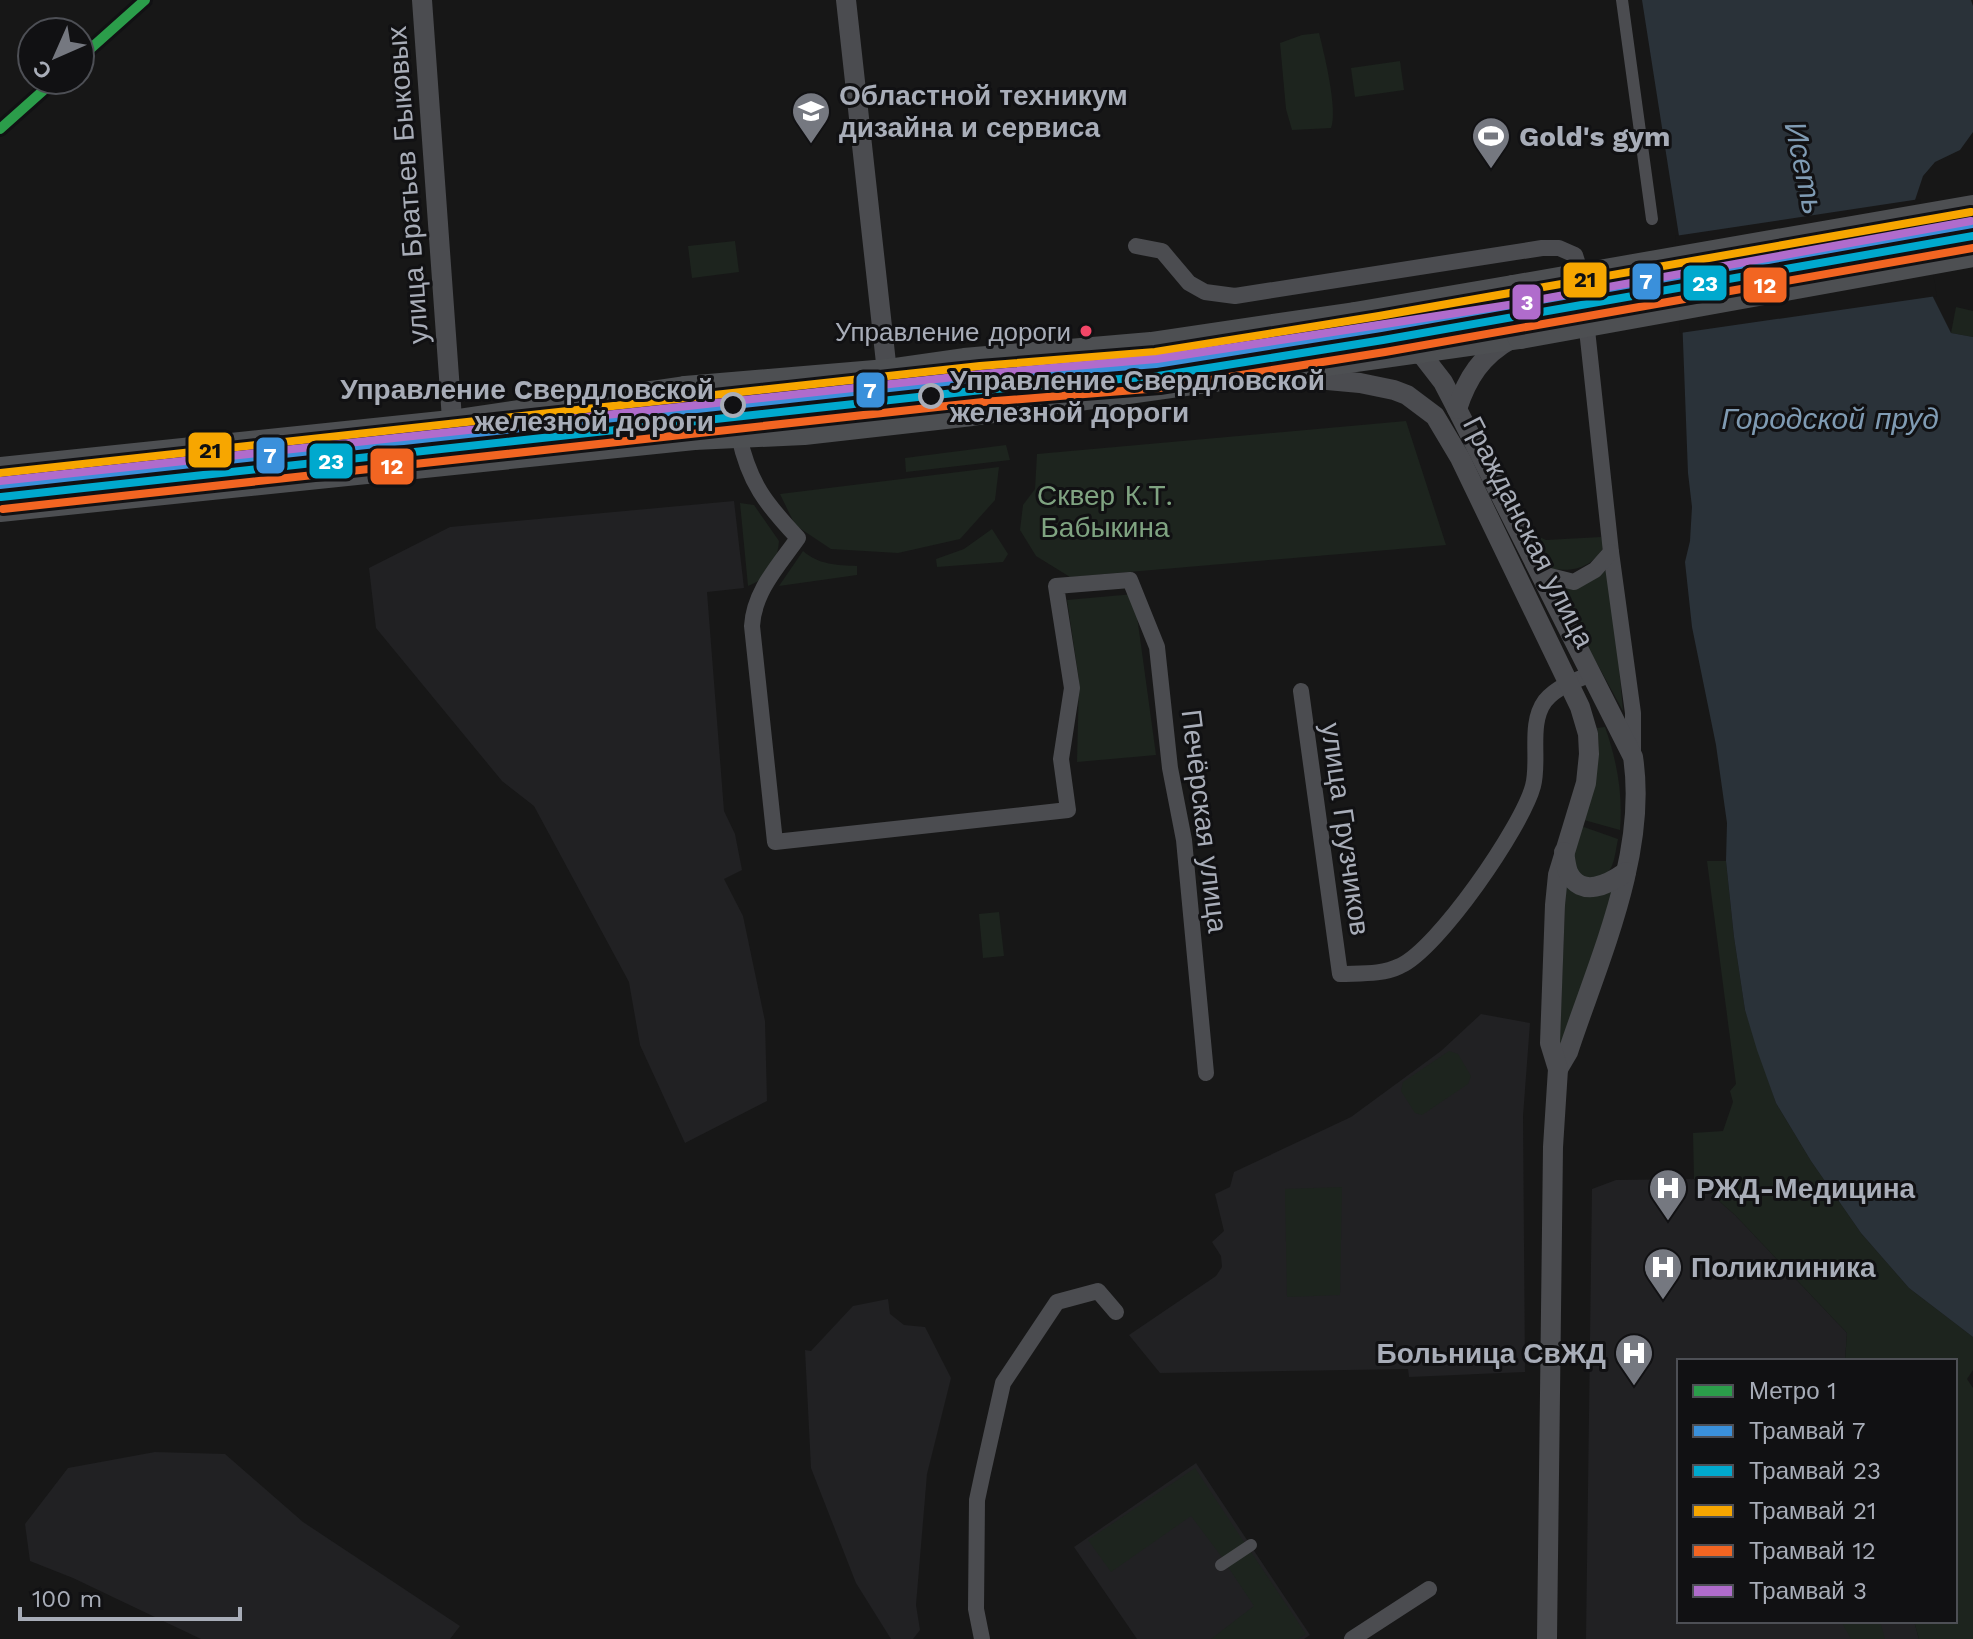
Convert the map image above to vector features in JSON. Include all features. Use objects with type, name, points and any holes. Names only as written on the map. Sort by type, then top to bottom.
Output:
[{"type":"main road","points":[[0,470],[451,423],[685,389],[1151,345],[1355,315],[1973,208]]},
{"type":"main road","points":[[0,509],[694,437],[804,432],[957,414],[1517,337],[1973,254]]},
{"type":"main road","name":"Гражданская улица","points":[[1355,315],[1419,351]]},
{"type":"main road","points":[[685,389],[678,421],[694,437]]},
{"type":"street","name":"улица Братьев Быковых","points":[[422,0],[455,461]]},
{"type":"street","points":[[846,0],[887,372]]},
{"type":"street","points":[[1622,0],[1652,219]]},
{"type":"street","points":[[1136,246],[1162,251],[1189,283],[1205,292],[1235,296],[1551,248],[1575,255],[1581,274],[1611,552],[1633,713],[1633,757]]},
{"type":"street","points":[[1457,409],[1472,373],[1493,349],[1517,337]]},
{"type":"street","name":"Гражданская улица","points":[[1419,351],[1443,382],[1533,565],[1633,757],[1635,808],[1626,872],[1568,1052],[1558,1069]]},
{"type":"street","name":"Гражданская улица","points":[[1261,374],[1360,383],[1394,390],[1407,395],[1435,416],[1460,458],[1569,683],[1588,734],[1586,783],[1558,875],[1555,905],[1550,1043],[1558,1069],[1553,1178],[1547,1639]]},
{"type":"street","name":"Печёрская улица","points":[[739,436],[745,466],[757,489],[798,538],[761,591],[753,609],[752,626],[775,842],[1068,810],[1061,759],[1072,688],[1056,586],[1130,580],[1157,647],[1170,768],[1185,848],[1206,1073]]},
{"type":"street","points":[[1533,565],[1546,575],[1574,582],[1595,570],[1611,552]]},
{"type":"street","points":[[1569,683],[1592,674]]},
{"type":"street","name":"улица Грузчиков","points":[[1301,691],[1340,974],[1385,972],[1402,966],[1421,951],[1455,912],[1494,861],[1516,823],[1533,785],[1538,719],[1543,703],[1569,683]]},
{"type":"street","points":[[1564,852],[1568,873],[1587,887],[1600,887],[1626,872]]},
{"type":"street","points":[[982,1639],[976,1609],[977,1500],[1003,1383],[1057,1302],[1098,1291],[1116,1312]]},
{"type":"street","points":[[1221,1565],[1251,1545]]},
{"type":"street","points":[[1352,1639],[1429,1589]]},
{"type":"shaded area","points":[[734,501],[744,588],[707,592],[724,811],[735,834],[742,870],[724,879],[743,916],[765,1021],[767,1101],[685,1143],[640,1045],[629,982],[534,806],[502,781],[376,628],[369,568],[450,527]]},
{"type":"shaded area","points":[[1481,1014],[1530,1023],[1523,1116],[1525,1372],[1409,1377],[1408,1369],[1160,1373],[1129,1335],[1216,1276],[1222,1267],[1221,1256],[1212,1242],[1224,1231],[1215,1194],[1230,1187],[1234,1172],[1351,1117],[1441,1051]]},
{"type":"shaded area","name":"Больница СвЖД","points":[[1694,1179],[1735,1215],[1847,1333],[1845,1359],[1677,1359],[1677,1623],[1915,1623],[1919,1639],[1586,1639],[1592,1189],[1616,1180]]},
{"type":"shaded area","points":[[888,1299],[890,1314],[904,1325],[925,1327],[951,1378],[927,1474],[916,1605],[920,1630],[913,1639],[891,1639],[856,1583],[811,1468],[805,1350],[811,1351],[853,1306]]},
{"type":"shaded area","points":[[155,1452],[225,1454],[303,1522],[460,1626],[450,1639],[201,1639],[30,1561],[25,1524],[68,1468]]},
{"type":"shaded area","points":[[1196,1463],[1310,1635],[1304,1639],[1137,1639],[1074,1547]]},
{"type":"green space","points":[[1319,33],[1332,95],[1331,128],[1292,130],[1286,109],[1280,43]]},
{"type":"green space","points":[[1400,61],[1404,90],[1355,97],[1351,68]]},
{"type":"green space","points":[[735,241],[739,272],[692,278],[688,246]]},
{"type":"green space","points":[[1956,307],[1973,311],[1973,337],[1951,333]]},
{"type":"green space","name":"Сквер К.Т. Бабыкина","points":[[1406,421],[1446,545],[1070,577],[1036,556],[1020,530],[1023,505],[1035,489],[1037,454]]},
{"type":"green space","points":[[1006,445],[1010,460],[906,472],[905,458]]},
{"type":"green space","points":[[999,467],[995,500],[960,539],[898,553],[831,549],[795,525],[780,494]]},
{"type":"green space","points":[[740,503],[754,505],[779,541],[771,569],[748,586]]},
{"type":"green space","points":[[992,529],[1008,554],[1003,562],[937,567],[936,559],[964,549]]},
{"type":"green space","points":[[1527,531],[1546,540],[1601,537],[1604,547],[1582,567],[1553,569],[1540,559]]},
{"type":"green space","points":[[803,551],[822,562],[857,566],[857,575],[779,586]]},
{"type":"green space","points":[[1610,567],[1623,711],[1554,585],[1584,582]]},
{"type":"green space","points":[[1134,594],[1156,755],[1077,762],[1079,680],[1067,600]]},
{"type":"green space","points":[[1605,727],[1618,778],[1620,830],[1584,820],[1597,763],[1597,728]]},
{"type":"green space","points":[[1581,826],[1618,839],[1610,869],[1595,882],[1577,873],[1573,855]]},
{"type":"green space","points":[[1707,861],[1726,861],[1745,1010],[1776,1103],[1811,1161],[1861,1233],[1909,1288],[1973,1337],[1973,1370],[1967,1379],[1973,1388],[1973,1639],[1919,1639],[1915,1623],[1957,1623],[1957,1359],[1845,1359],[1847,1333],[1735,1215],[1694,1179],[1693,1133],[1723,1131],[1733,1102],[1730,1091],[1736,1084]]},
{"type":"green space","points":[[1566,880],[1613,890],[1559,1060]]},
{"type":"green space","points":[[999,912],[1004,956],[983,958],[979,914]]},
{"type":"green space","points":[[1449,1051],[1458,1054],[1471,1076],[1468,1084],[1422,1115],[1415,1113],[1401,1091],[1403,1082]]},
{"type":"green space","points":[[1342,1187],[1340,1295],[1287,1297],[1285,1189]]},
{"type":"green space","points":[[1195,1468],[1246,1545],[1224,1560],[1191,1516],[1111,1572],[1088,1540]]},
{"type":"green space","points":[[1249,1549],[1306,1634],[1298,1639],[1211,1639],[1254,1606],[1226,1564]]},
{"type":"green space","points":[[1842,1623],[1881,1623],[1885,1639],[1851,1639]]},
{"type":"water","name":"Городской пруд","points":[[1642,0],[1971,0],[1973,6],[1973,132],[1960,150],[1935,162],[1923,176],[1915,200],[1933,297],[1951,333],[1973,337],[1973,1337],[1909,1288],[1861,1233],[1811,1161],[1776,1103],[1745,1010],[1726,861],[1727,823],[1716,745],[1692,627],[1685,562],[1692,507],[1679,236]]},
{"type":"pier","points":[[1920,199],[1937,296],[1680,333],[1675,236]]},
{"type":"metro line","name":"1","points":[[96,44],[145,0]]},
{"type":"metro line","name":"1","points":[[0,129],[37,96]]},
{"type":"tram line","name":"21","points":[[0,473],[980,366],[1155,352],[1971,212]]},
{"type":"tram line","name":"3","points":[[0,481],[982,374],[1157,359],[1515,304],[1971,221]]},
{"type":"tram line","name":"7","points":[[0,485],[981,378],[1156,364],[1381,328],[1973,224]]},
{"type":"tram line","name":"23","points":[[1,497],[982,390],[1158,376],[1383,340],[1973,236]]},
{"type":"tram line","name":"12","points":[[3,509],[983,402],[1160,388],[1385,352],[1973,248]]},
{"type":"place","name":"Областной техникум дизайна и сервиса","points":[[811,145]]},
{"type":"place","name":"Gold's gym","points":[[1491,170]]},
{"type":"place","name":"Управление дороги","points":[[1086,331]]},
{"type":"place","name":"Управление Свердловской железной дороги","points":[[931,396]]},
{"type":"place","name":"Управление Cвердловской железной дороги","points":[[733,405]]},
{"type":"place","name":"РЖД-Медицина","points":[[1668,1222]]},
{"type":"place","name":"Поликлиника","points":[[1663,1301]]},
{"type":"place","name":"Больница СвЖД","points":[[1634,1387]]},
{"type":"water label","name":"Исеть","points":[[1804,168]]}]
